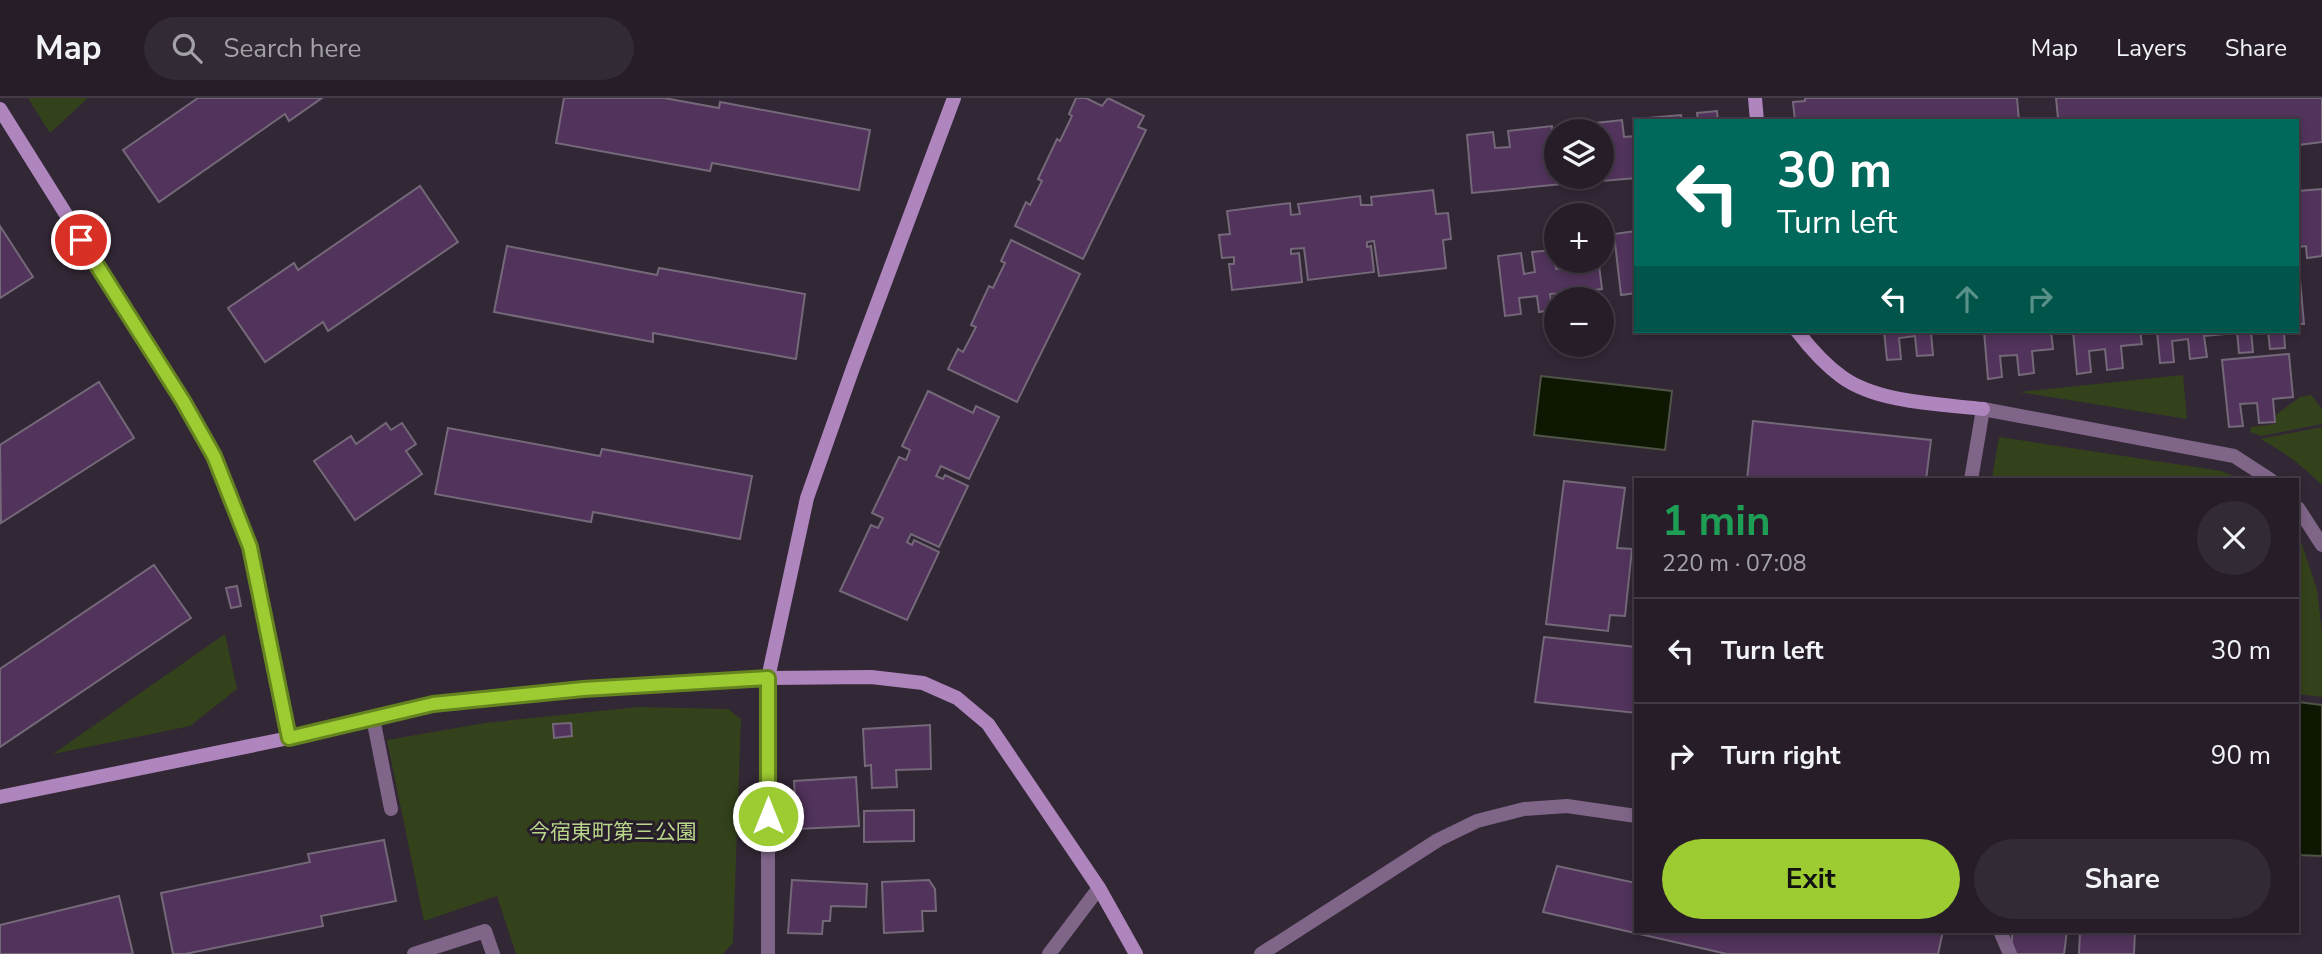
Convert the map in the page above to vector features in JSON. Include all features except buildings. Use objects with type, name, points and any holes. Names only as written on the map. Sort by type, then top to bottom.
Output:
[{"type":"street","points":[[768,954],[768,678],[807,498],[954,98]]},
{"type":"street","points":[[1755,98],[1757,119]]},
{"type":"street","points":[[0,109],[183,401],[214,456],[250,547],[289,738]]},
{"type":"street","points":[[1799,333],[1820,359],[1844,379],[1872,392],[1921,402],[1983,409],[2234,456],[2268,478]]},
{"type":"street","points":[[1971,478],[1983,409]]},
{"type":"street","points":[[2299,510],[2322,545]]},
{"type":"street","points":[[0,797],[289,738],[433,704],[583,689],[768,678],[871,677],[923,683],[957,698],[988,724],[1099,888],[1136,954]]},
{"type":"street","points":[[373,718],[391,809]]},
{"type":"street","points":[[1261,954],[1438,840],[1478,821],[1524,809],[1567,806],[1634,817]]},
{"type":"street","points":[[1049,954],[1099,888]]},
{"type":"street","points":[[414,954],[485,932],[493,954]]},
{"type":"street","points":[[2001,933],[2010,954]]},
{"type":"green space","points":[[28,98],[88,98],[50,133]]},
{"type":"green space","points":[[2183,375],[2187,419],[2019,392]]},
{"type":"green space","points":[[2311,395],[2322,409],[2322,424],[2261,436],[2250,432],[2251,427],[2276,424],[2276,415],[2300,397]]},
{"type":"green space","points":[[2322,427],[2322,485],[2292,459],[2260,439]]},
{"type":"green space","points":[[1999,437],[2221,471],[2239,478],[1992,478]]},
{"type":"green space","points":[[2299,540],[2317,590],[2322,632],[2322,697],[2299,694]]},
{"type":"green space","points":[[225,634],[237,689],[190,726],[53,754]]},
{"type":"green space","name":"今宿東町第三公園","points":[[638,707],[728,709],[741,719],[733,943],[723,954],[516,954],[497,896],[424,921],[387,740],[485,723]]},
{"type":"shaded area","points":[[1541,376],[1672,391],[1665,450],[1534,435]]},
{"type":"shaded area","points":[[2299,702],[2322,705],[2322,856],[2299,855]]},
{"type":"route","points":[[81,240],[183,401],[214,456],[250,547],[289,738],[433,704],[583,689],[768,678],[768,816]]}]
